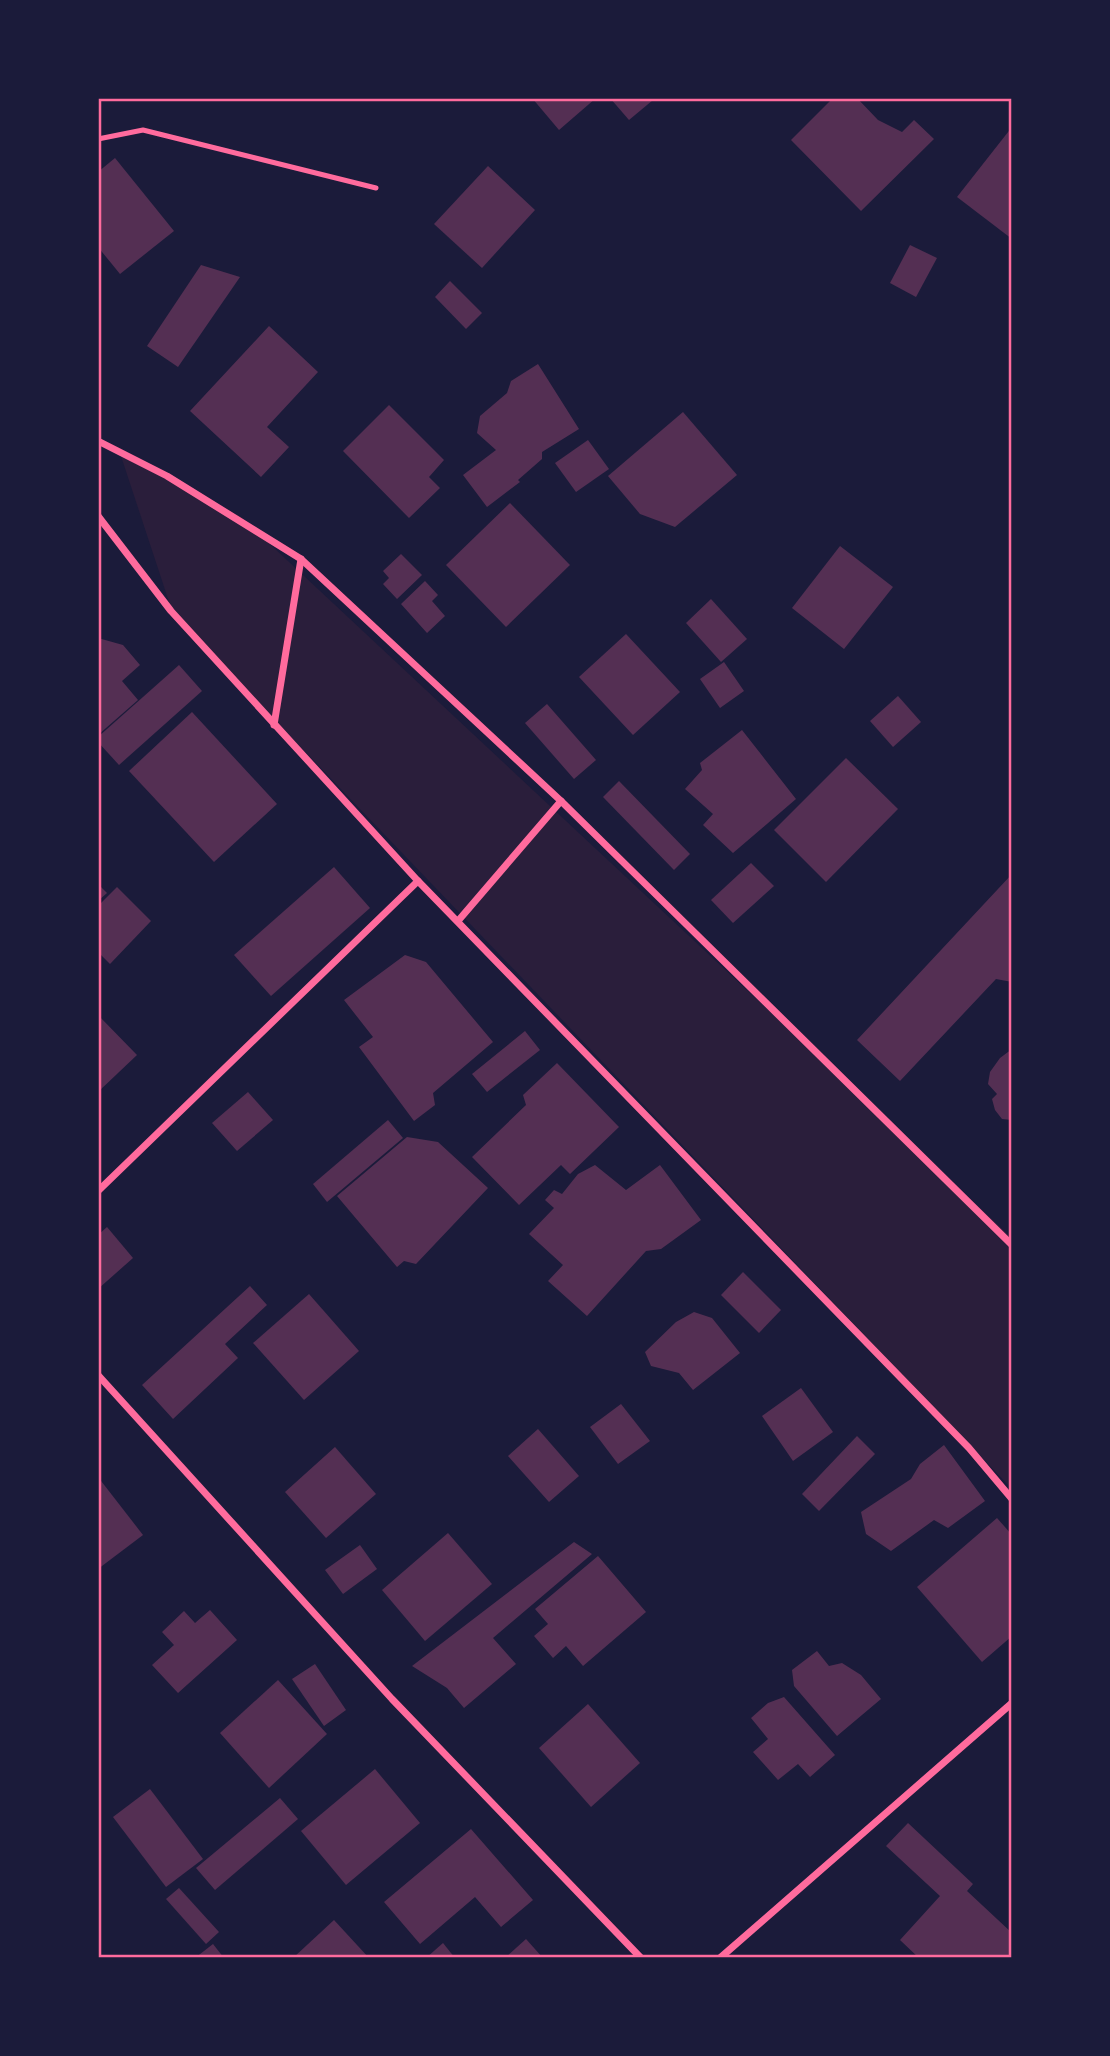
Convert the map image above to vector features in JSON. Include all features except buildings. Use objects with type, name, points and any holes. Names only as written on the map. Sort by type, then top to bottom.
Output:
[{"type":"street","points":[[98,441],[167,475],[301,559],[561,801],[1012,1245]]},
{"type":"street","points":[[98,516],[171,611],[418,881],[969,1448],[1012,1499]]},
{"type":"street","points":[[274,725],[301,559]]},
{"type":"street","points":[[458,920],[561,801]]},
{"type":"street","points":[[98,1191],[418,881]]},
{"type":"street","points":[[98,1375],[392,1699],[641,1958]]},
{"type":"street","points":[[720,1958],[1012,1703]]},
{"type":"lane","points":[[98,139],[143,130],[376,188]]},
{"type":"shaded area","points":[[118,447],[241,517],[1012,1238],[1012,1489],[173,614]]}]
